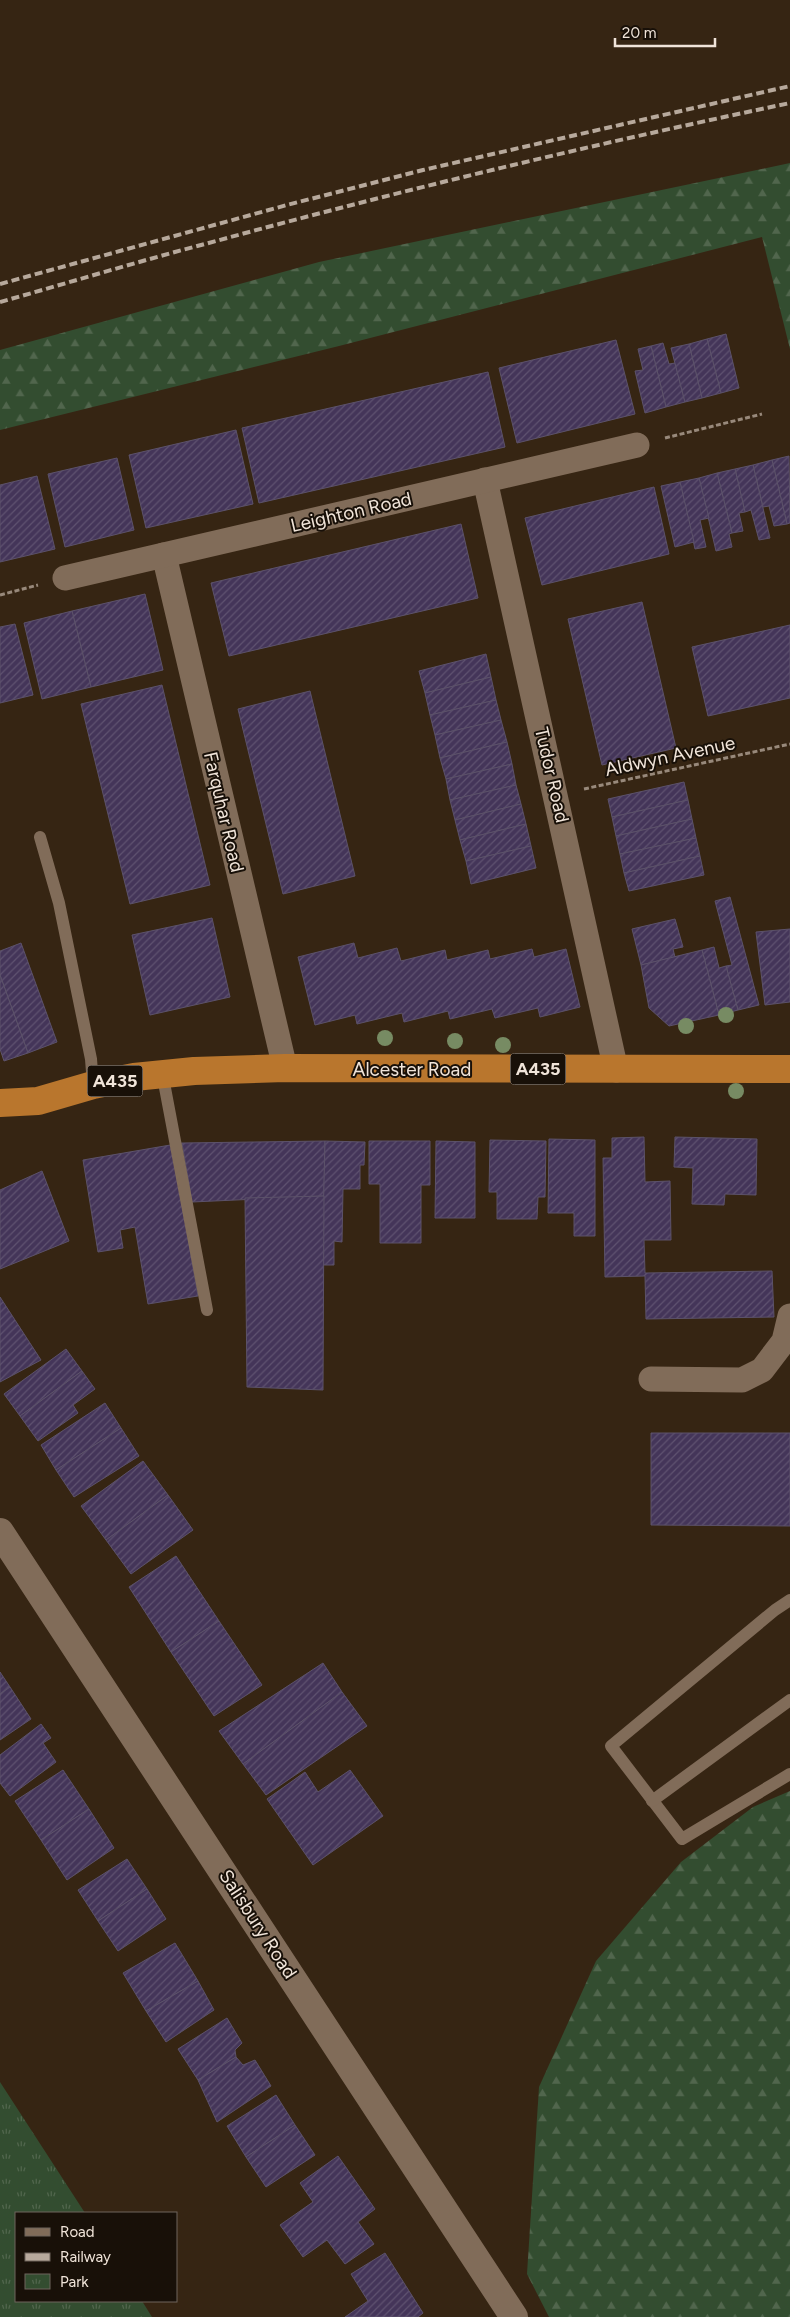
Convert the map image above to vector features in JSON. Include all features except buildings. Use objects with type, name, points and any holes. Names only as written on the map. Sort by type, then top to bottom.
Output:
[{"type":"highway","name":"Alcester Road","points":[[0,1122],[38,1101],[93,1085],[162,1072],[285,1068],[790,1069]]},
{"type":"highway","name":"Alcester Road","points":[[0,1103],[38,1101]]},
{"type":"main road","name":"Salisbury Road","points":[[0,1532],[514,2317]]},
{"type":"street","name":"Leighton Road","points":[[65,578],[637,445]]},
{"type":"street","name":"Tudor Road","points":[[485,480],[616,1070]]},
{"type":"street","name":"Farquhar Road","points":[[164,555],[285,1068]]},
{"type":"street","points":[[650,1379],[742,1380],[762,1370],[784,1341],[790,1316]]},
{"type":"lane","points":[[40,837],[59,903],[91,1059],[93,1085]]},
{"type":"lane","points":[[162,1072],[207,1310]]},
{"type":"lane","points":[[790,1600],[775,1610],[611,1746],[682,1839],[790,1774]]},
{"type":"lane","points":[[652,1801],[790,1700]]},
{"type":"path","points":[[637,445],[762,414]]},
{"type":"path","points":[[0,594],[65,578]]},
{"type":"path","name":"Aldwyn Avenue","points":[[556,795],[790,744]]},
{"type":"green space","points":[[790,163],[790,349],[762,237],[339,346],[0,430],[0,350],[319,262]]},
{"type":"green space","points":[[790,1791],[790,2317],[549,2317],[527,2274],[539,2087],[596,1961],[681,1862],[753,1807]]},
{"type":"green space","points":[[0,2082],[84,2212],[15,2212],[15,2302],[143,2302],[152,2317],[0,2317]]},
{"type":"railway","points":[[0,284],[287,205],[423,170],[790,86]]},
{"type":"railway","points":[[0,302],[278,224],[423,187],[643,135],[790,103]]}]
